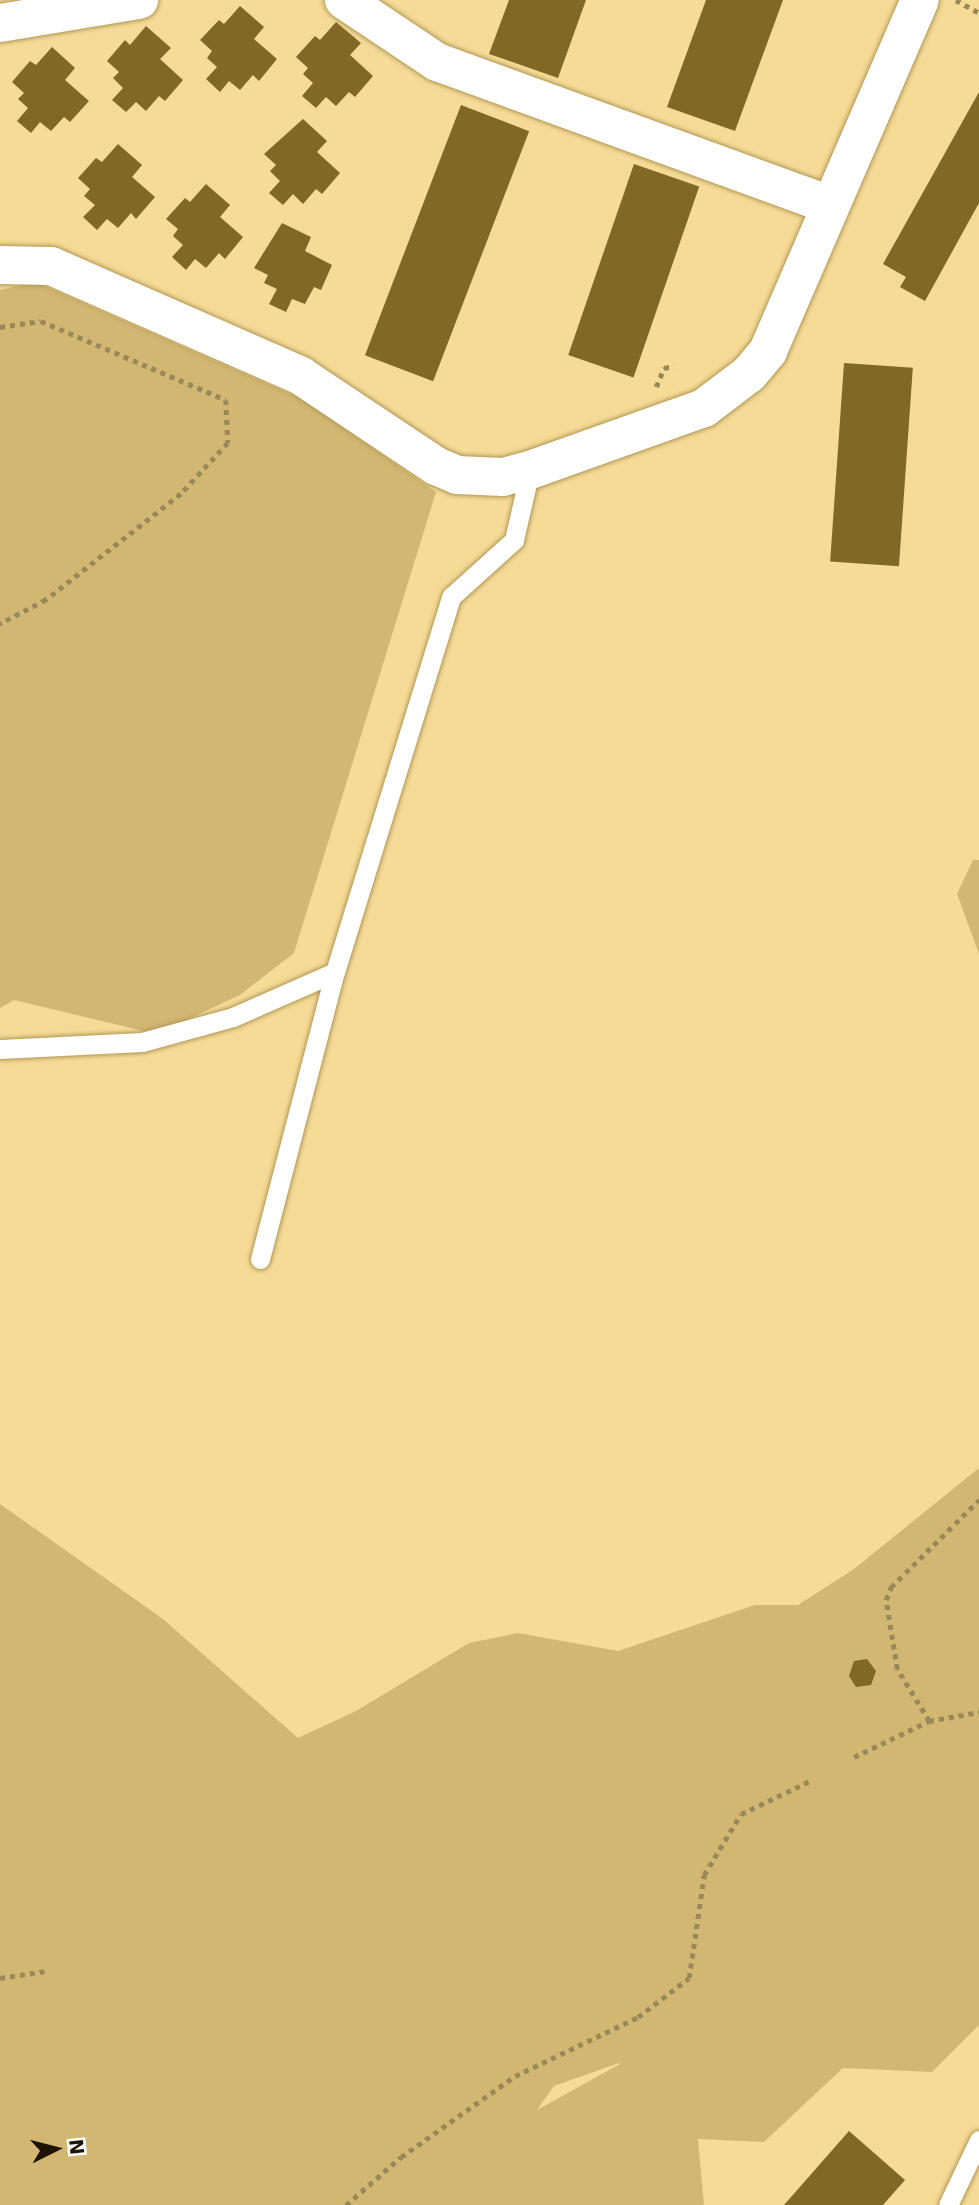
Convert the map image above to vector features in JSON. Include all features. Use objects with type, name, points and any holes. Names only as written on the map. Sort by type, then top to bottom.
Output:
[{"type":"street","points":[[0,23],[139,0]]},
{"type":"street","points":[[344,0],[437,62],[829,205]]},
{"type":"street","points":[[0,265],[51,266],[301,376],[457,475],[503,477],[530,470],[704,408],[730,392],[768,351],[920,0]]},
{"type":"lane","points":[[260,1259],[335,972],[451,597],[514,540],[530,470]]},
{"type":"lane","points":[[0,1049],[142,1042],[233,1017],[335,972]]},
{"type":"lane","points":[[948,2205],[979,2140]]},
{"type":"path","points":[[956,0],[979,13]]},
{"type":"path","points":[[0,327],[40,321],[226,400],[228,443],[181,494],[46,600],[0,624]]},
{"type":"path","points":[[664,368],[674,366]]},
{"type":"path","points":[[929,1721],[897,1669],[886,1601],[891,1587],[979,1500]]},
{"type":"path","points":[[854,1757],[929,1721],[979,1712]]},
{"type":"path","points":[[346,2205],[401,2157],[515,2076],[638,2017],[689,1978],[704,1875],[741,1814],[812,1780]]},
{"type":"path","points":[[0,1978],[46,1971]]},
{"type":"shaded area","points":[[35,282],[304,400],[436,492],[294,953],[240,995],[156,1034],[14,1000],[0,1008],[0,290]]},
{"type":"shaded area","points":[[973,860],[979,860],[979,954],[957,894]]},
{"type":"shaded area","points":[[979,1468],[979,2025],[932,2072],[843,2068],[764,2142],[698,2139],[704,2205],[0,2205],[0,1504],[163,1619],[298,1738],[356,1711],[469,1643],[518,1633],[618,1651],[755,1605],[798,1605],[854,1569]],"holes":[[[620,2064],[537,2110],[554,2086]]]},
{"type":"building","points":[[509,0],[586,0],[558,78],[489,54]]},
{"type":"building","points":[[706,0],[783,0],[735,131],[667,107]]},
{"type":"building","points":[[240,6],[264,27],[254,39],[277,59],[259,81],[253,75],[240,90],[229,81],[220,92],[206,79],[217,67],[207,58],[212,51],[200,40],[219,20],[224,24]]},
{"type":"building","points":[[336,22],[361,43],[350,55],[373,76],[355,97],[349,92],[336,106],[326,97],[316,108],[302,96],[313,83],[303,74],[308,68],[296,57],[315,36],[320,40]]},
{"type":"building","points":[[146,26],[171,48],[160,59],[183,80],[165,101],[159,96],[146,111],[136,102],[126,112],[112,100],[123,88],[113,78],[119,72],[107,61],[125,40],[130,45]]},
{"type":"building","points":[[52,47],[75,68],[65,80],[89,101],[70,122],[64,117],[51,131],[40,122],[31,133],[17,121],[28,108],[18,99],[24,93],[12,82],[30,61],[36,65]]},
{"type":"building","points":[[979,92],[979,203],[925,301],[900,287],[906,277],[883,264]]},
{"type":"building","points":[[461,105],[529,131],[433,381],[365,355]]},
{"type":"building","points":[[303,119],[327,141],[317,152],[340,173],[322,194],[316,189],[303,204],[293,194],[283,205],[269,193],[280,181],[270,171],[276,165],[264,154]]},
{"type":"building","points":[[118,144],[142,165],[132,177],[155,197],[136,219],[131,213],[118,228],[107,219],[97,230],[83,217],[95,205],[84,196],[90,189],[78,178],[96,158],[102,162]]},
{"type":"building","points":[[634,164],[699,186],[633,377],[568,355]]},
{"type":"building","points":[[206,184],[230,205],[220,217],[243,237],[225,259],[219,253],[206,268],[195,259],[186,270],[172,257],[183,245],[173,236],[178,229],[166,219],[185,198],[190,202]]},
{"type":"building","points":[[282,223],[311,237],[305,251],[332,265],[321,290],[314,287],[305,304],[292,299],[286,312],[269,304],[277,289],[264,283],[268,275],[254,268]]},
{"type":"building","points":[[844,363],[913,368],[899,566],[830,562]]},
{"type":"building","points":[[867,1659],[876,1671],[871,1685],[856,1687],[849,1676],[854,1661]]},
{"type":"building","points":[[849,2131],[905,2180],[883,2205],[784,2205]]}]
